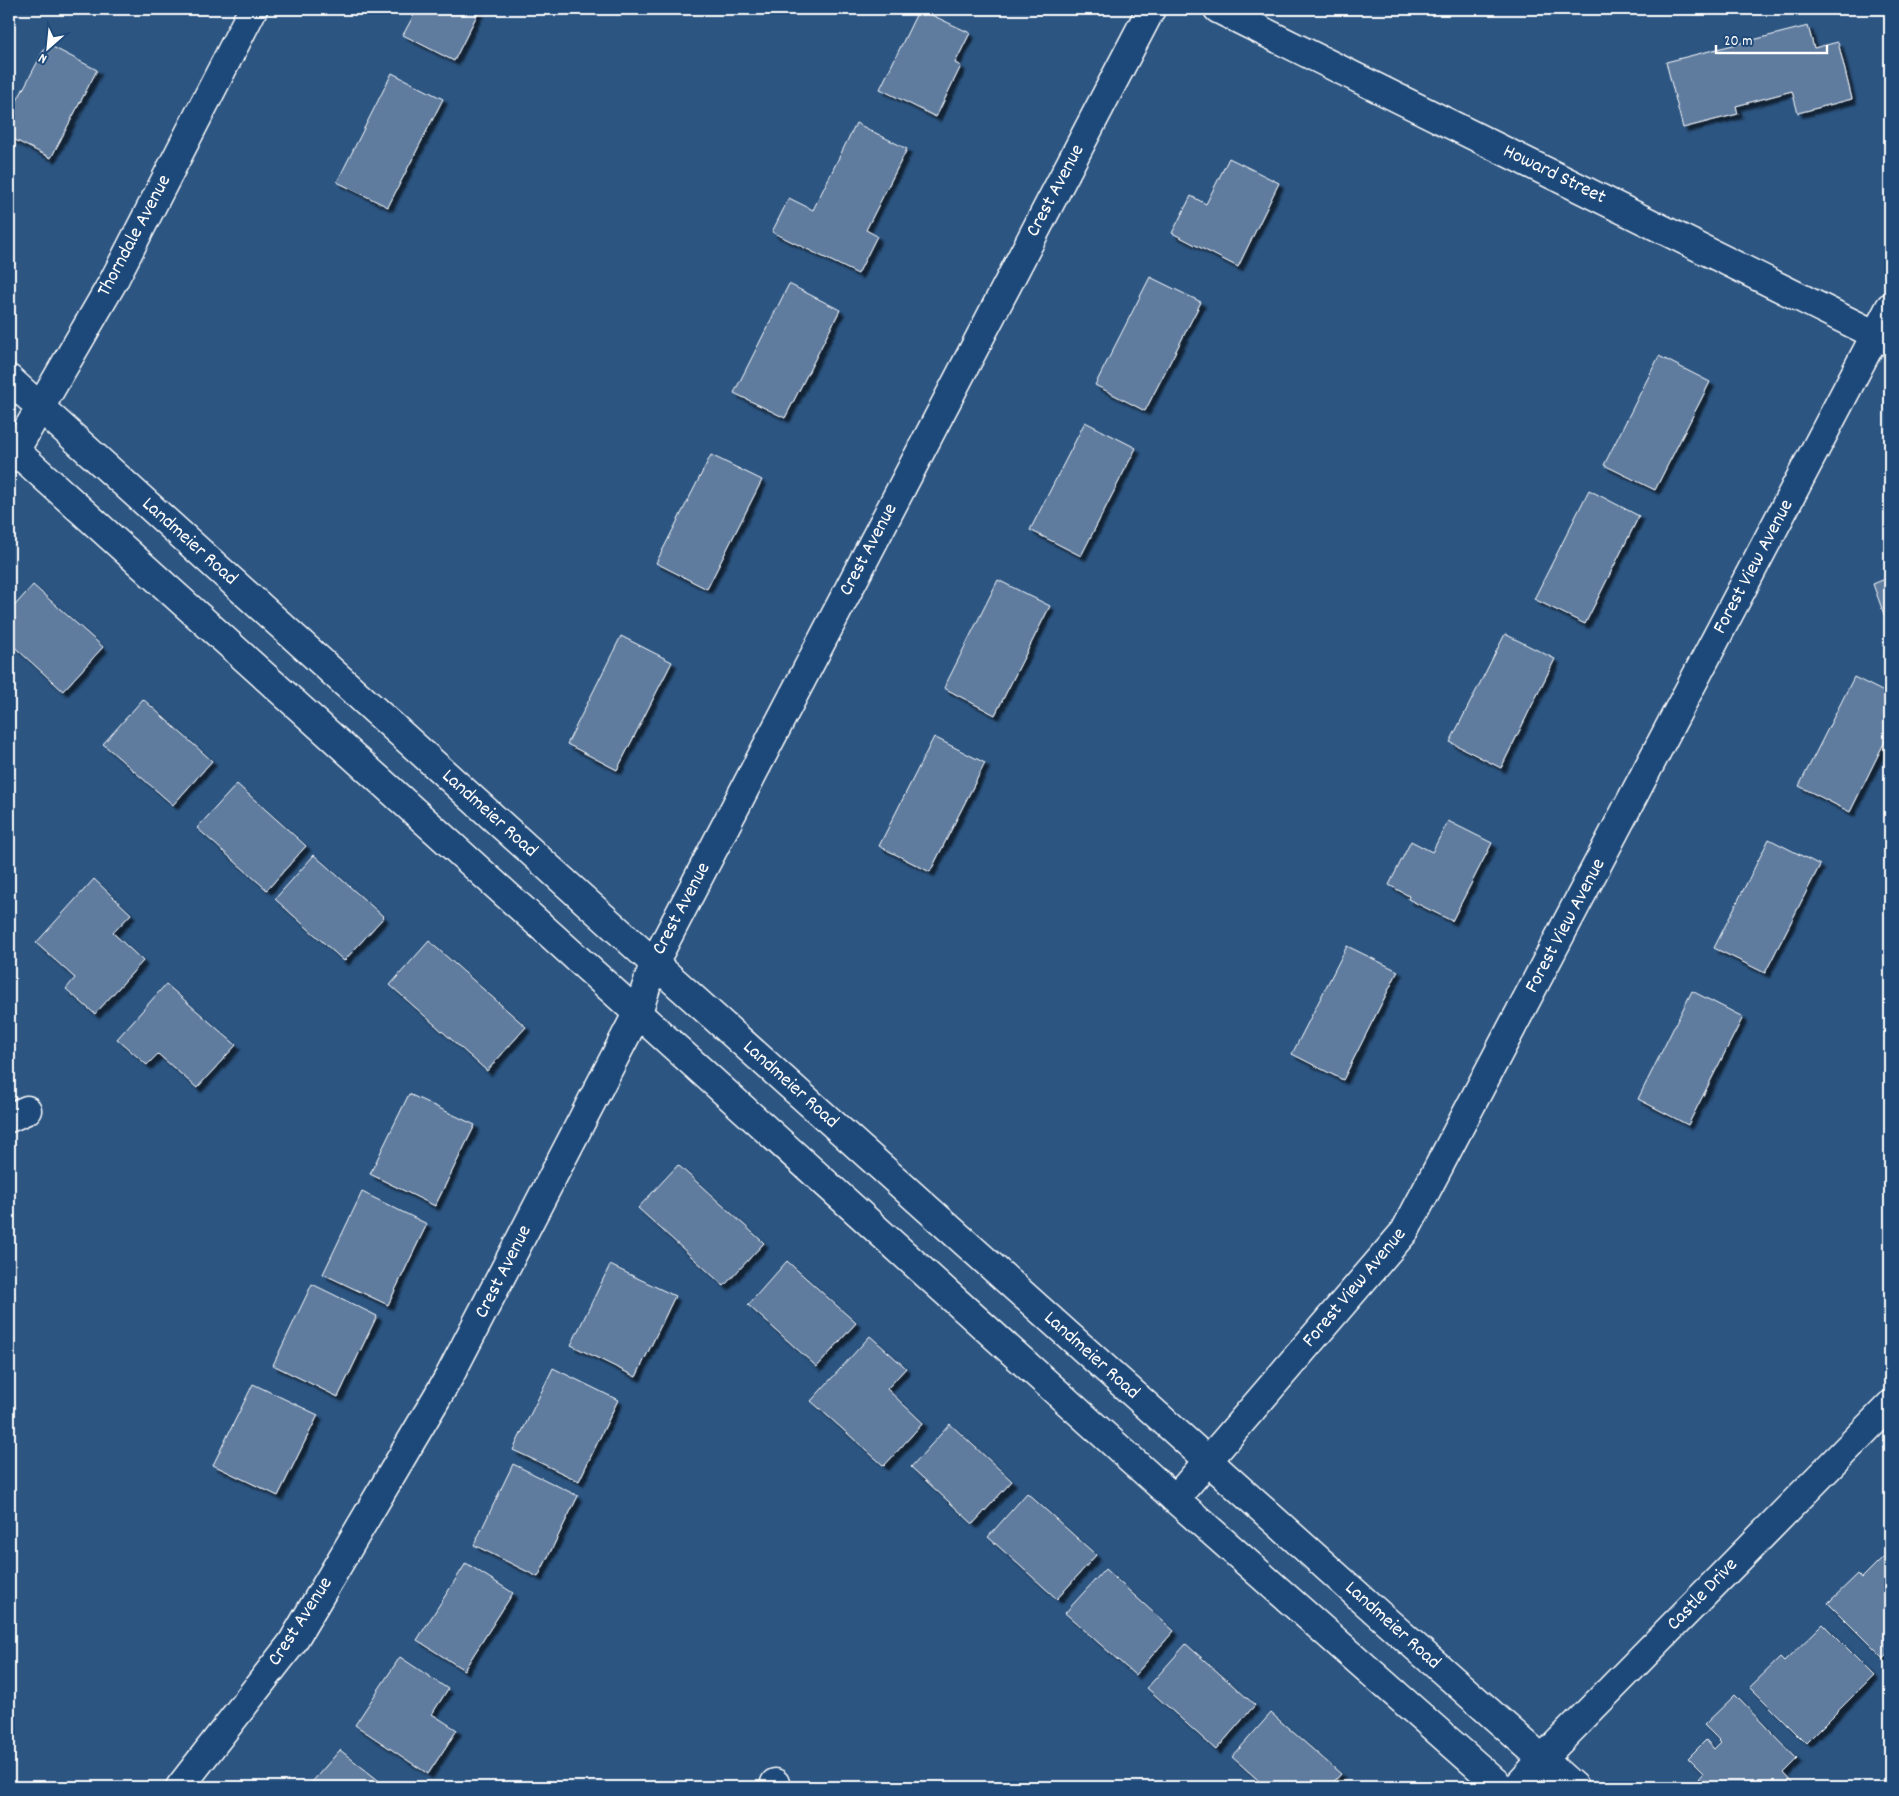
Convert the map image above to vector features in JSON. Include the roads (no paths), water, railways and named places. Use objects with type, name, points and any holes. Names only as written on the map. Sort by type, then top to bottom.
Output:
[{"type":"street","name":"Thorndale Avenue","points":[[11,452],[40,407],[114,280],[253,9]]},
{"type":"street","name":"Crest Avenue","points":[[180,1787],[292,1643],[439,1394],[638,1012],[654,963],[1151,9]]},
{"type":"street","name":"Howard Street","points":[[1218,9],[1883,338]]},
{"type":"street","name":"Forest View Avenue","points":[[1174,1499],[1405,1231],[1883,338],[1890,308]]},
{"type":"street","name":"Landmeier Road","points":[[9,379],[1207,1461],[1574,1787]]},
{"type":"street","points":[[11,452],[638,1012],[1174,1499],[1501,1787]]},
{"type":"street","name":"Castle Drive","points":[[1517,1787],[1542,1759],[1890,1404]]}]
